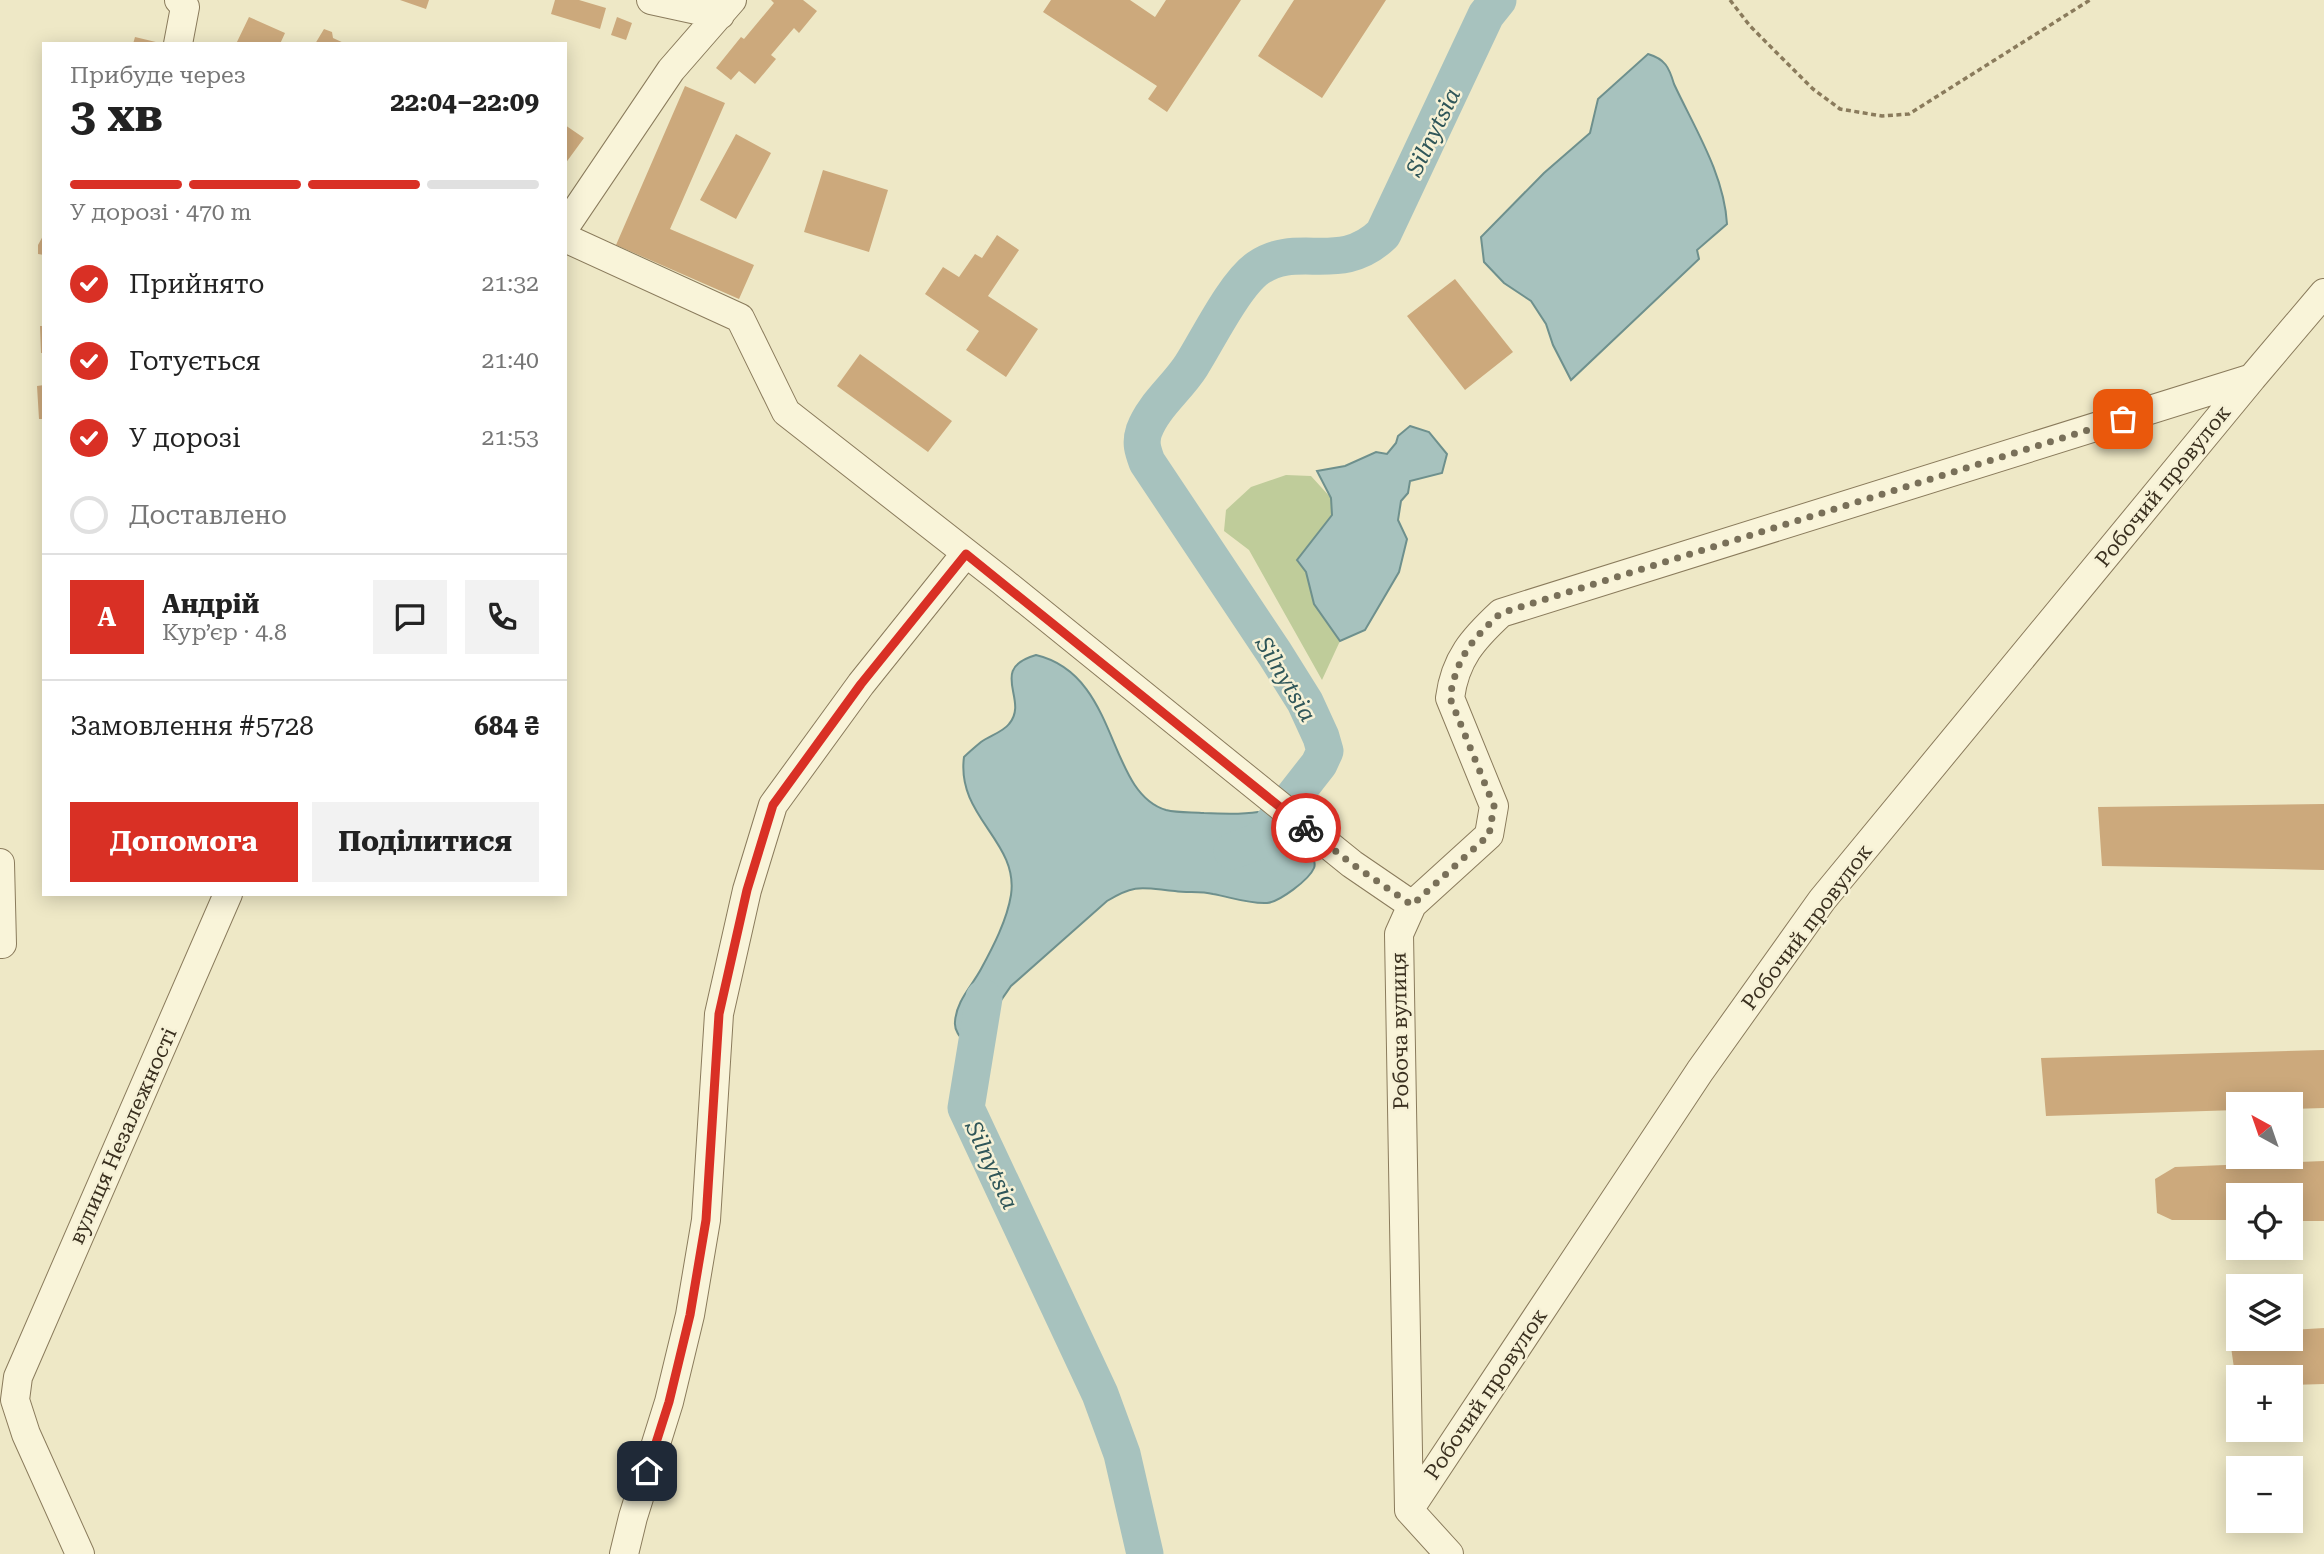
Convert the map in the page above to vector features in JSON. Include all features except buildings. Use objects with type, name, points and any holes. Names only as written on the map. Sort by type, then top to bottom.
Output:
[{"type":"street","points":[[178,42],[185,7],[179,0]]},
{"type":"street","points":[[650,0],[726,8]]},
{"type":"street","points":[[567,224],[671,70],[726,8]]},
{"type":"street","points":[[567,238],[740,318],[786,412],[1352,864],[1412,905]]},
{"type":"street","points":[[2252,378],[2324,293]]},
{"type":"street","name":"Робоча вулиця","points":[[1409,1510],[1399,934],[1412,905],[1489,835],[1494,806],[1450,698],[1453,679],[1473,638],[1501,613],[2252,378]]},
{"type":"street","name":"Робочий провулок","points":[[1409,1510],[1700,1071],[1822,900],[2252,378]]},
{"type":"street","points":[[624,1554],[669,1402],[690,1315],[706,1220],[719,1014],[747,890],[773,805],[861,684],[966,554]]},
{"type":"street","points":[[0,863],[2,944]]},
{"type":"street","name":"вулиця Незалежності","points":[[80,1554],[26,1434],[15,1400],[18,1377],[227,896]]},
{"type":"street","points":[[1409,1510],[1450,1554]]},
{"type":"path","points":[[1730,0],[1750,26],[1813,89],[1840,109],[1882,117],[1909,114],[2090,0]]},
{"type":"green space","points":[[1286,475],[1311,476],[1331,498],[1332,515],[1297,560],[1306,571],[1314,604],[1340,641],[1322,680],[1249,550],[1224,531],[1226,510],[1251,487]]},
{"type":"water","points":[[1648,54],[1659,58],[1668,68],[1714,170],[1725,205],[1727,224],[1697,250],[1699,259],[1571,380],[1553,345],[1546,324],[1531,301],[1504,283],[1484,262],[1481,237],[1544,173],[1590,133],[1598,99]]},
{"type":"water","points":[[1410,426],[1429,432],[1447,454],[1442,473],[1410,481],[1408,493],[1401,501],[1398,520],[1407,539],[1399,572],[1365,630],[1340,641],[1314,604],[1306,572],[1297,560],[1332,515],[1331,498],[1317,471],[1345,466],[1376,452],[1387,454],[1398,436]]},
{"type":"water","points":[[1036,655],[1063,667],[1083,685],[1098,708],[1132,781],[1147,799],[1175,812],[1258,812],[1310,853],[1315,866],[1293,890],[1267,903],[1208,893],[1147,888],[1133,889],[1117,895],[1011,986],[993,1012],[985,1041],[980,1047],[967,1045],[958,1034],[956,1014],[1003,924],[1011,895],[1011,876],[998,843],[977,813],[969,796],[964,778],[964,757],[1009,724],[1015,705],[1011,677],[1014,668]]},
{"type":"waterway","name":"Silnytsia","points":[[1232,851],[1259,841],[1319,764],[1325,751],[1305,702],[1147,462],[1142,443],[1144,431],[1153,413],[1191,366],[1230,300],[1258,268],[1273,260],[1288,257],[1351,253],[1367,246],[1383,234],[1486,15],[1498,0]]},
{"type":"waterway","name":"Silnytsia","points":[[984,998],[966,1108],[1100,1394],[1122,1454],[1145,1554]]},
{"type":"way so far","points":[[1306,828],[1412,905],[1489,835],[1494,806],[1450,698],[1453,679],[1473,638],[1501,613],[2123,419]]},
{"type":"route","points":[[647,1471],[669,1402],[690,1315],[706,1220],[719,1014],[747,890],[773,805],[861,684],[966,554],[1306,828]]}]
